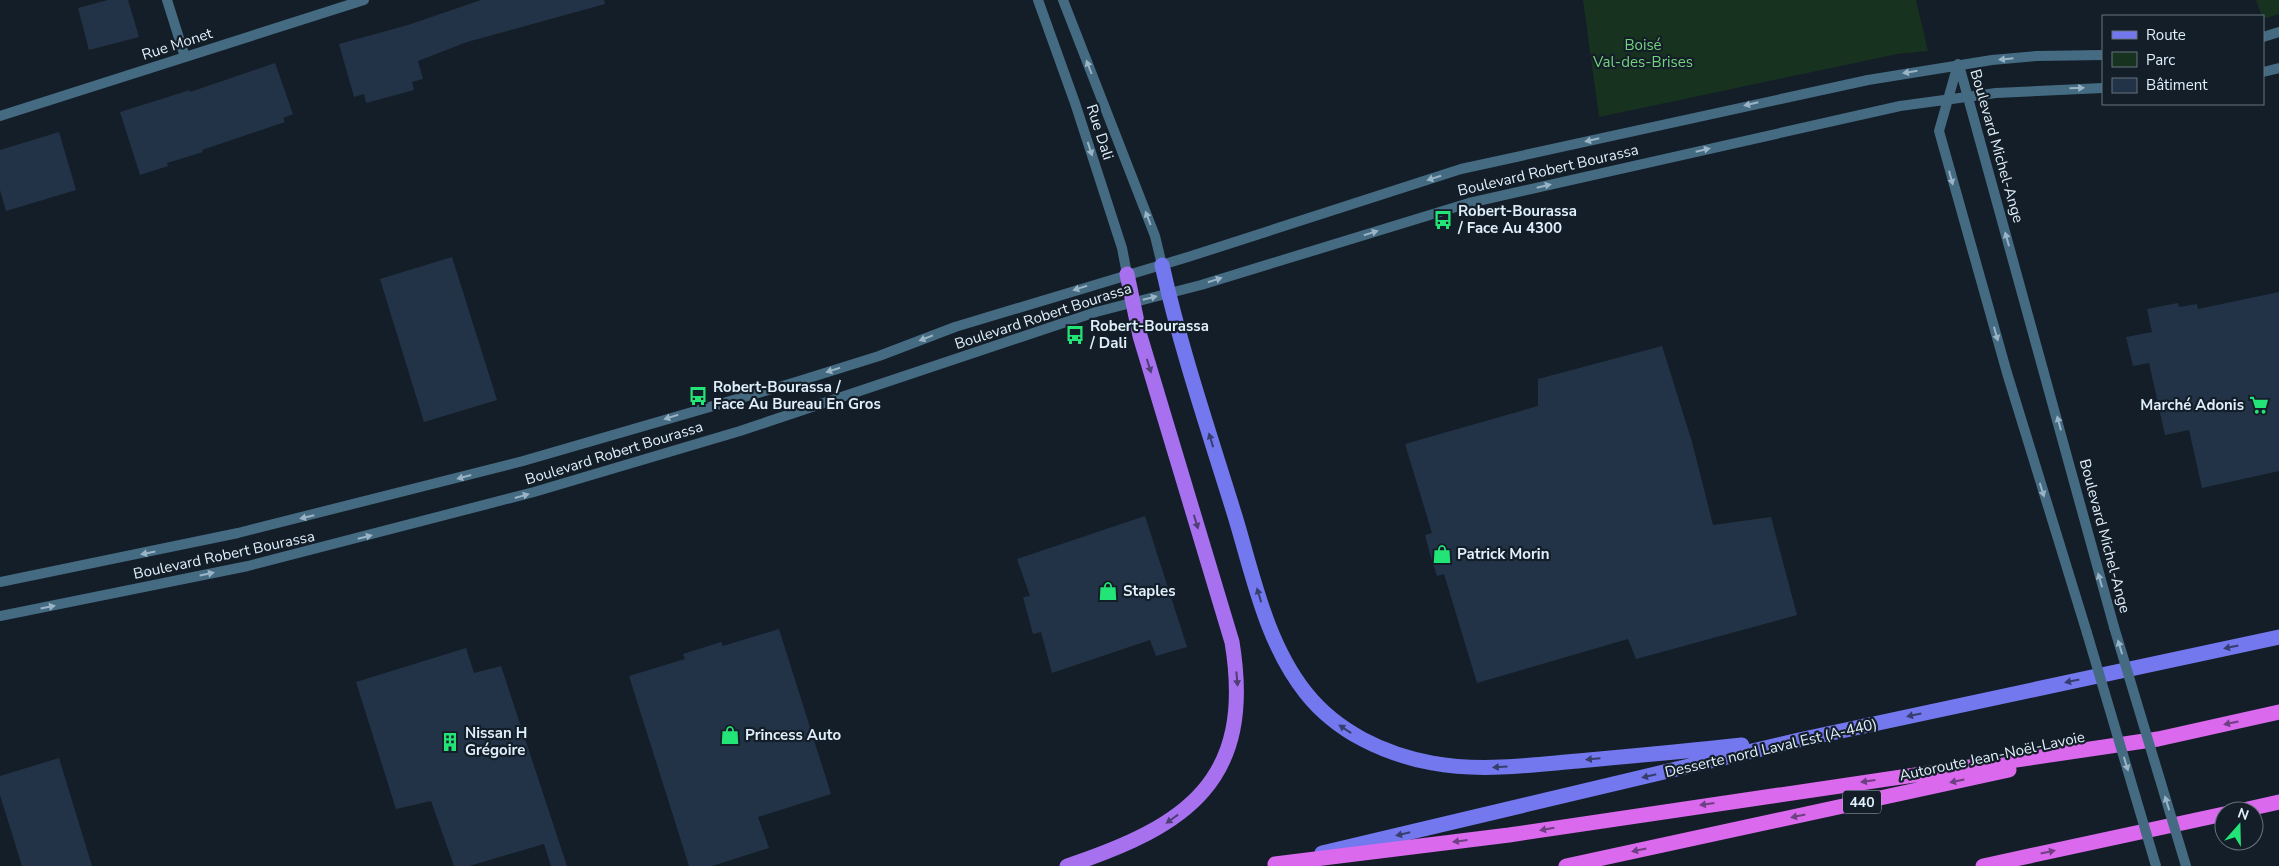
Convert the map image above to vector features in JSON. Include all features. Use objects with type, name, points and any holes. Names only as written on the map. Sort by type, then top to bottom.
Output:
[{"type":"highway","points":[[1067,866],[1112,850],[1148,834],[1184,811],[1209,783],[1220,766],[1232,737],[1237,715],[1238,679],[1232,642],[1140,336],[1127,274]]},
{"type":"highway","name":"Autoroute Jean-Noël-Lavoie","points":[[1566,866],[2279,712]]},
{"type":"highway","points":[[1270,865],[1509,835],[2158,739]]},
{"type":"highway","points":[[2264,805],[2279,802]]},
{"type":"highway","points":[[1983,866],[2214,816]]},
{"type":"main road","points":[[1162,265],[1176,327],[1273,635],[1289,668],[1307,694],[1339,725],[1366,742],[1397,754],[1431,763],[1468,767],[1528,765],[1799,740]]},
{"type":"main road","name":"Desserte nord Laval Est (A-440)","points":[[1270,865],[1799,740],[2279,637]]},
{"type":"street","points":[[167,0],[185,57]]},
{"type":"street","name":"Rue Monet","points":[[0,116],[364,0]]},
{"type":"street","name":"Rue Dali","points":[[1038,0],[1122,248],[1127,274]]},
{"type":"street","name":"Rue Dali","points":[[1063,0],[1154,236],[1162,265]]},
{"type":"street","points":[[2264,37],[2279,32]]},
{"type":"street","name":"Boulevard Robert Bourassa","points":[[0,582],[238,534],[460,478],[796,382],[879,356],[955,327],[1162,265],[1461,169],[1820,88],[1958,64],[2036,56],[2102,55]]},
{"type":"street","name":"Boulevard Michel-Ange","points":[[1958,64],[2114,627],[2186,866]]},
{"type":"street","name":"Boulevard Michel-Ange","points":[[1958,64],[1938,131],[2014,399],[2087,633],[2156,866]]},
{"type":"street","points":[[2264,72],[2279,68]]},
{"type":"street","name":"Boulevard Robert Bourassa","points":[[0,616],[248,566],[494,504],[740,431],[914,375],[992,346],[1132,302],[1168,293],[1469,203],[1866,113],[1948,98],[2045,89],[2102,88]]},
{"type":"green space","name":"Boisé Val-des-Brises","points":[[1583,0],[1916,0],[1928,51],[1897,54],[1599,117]]},
{"type":"green space","points":[[2256,0],[2279,0],[2279,14],[2264,19],[2264,15],[2262,15]]},
{"type":"building","points":[[108,0],[128,0],[139,37],[89,50],[78,8]]},
{"type":"building","points":[[481,0],[604,0],[605,4],[467,42],[418,61],[423,79],[412,82],[414,90],[366,103],[364,94],[354,97],[339,44],[408,25]]},
{"type":"building","points":[[275,63],[293,114],[283,118],[285,122],[202,150],[203,152],[167,163],[168,166],[140,175],[120,112],[190,90],[190,92]]},
{"type":"building","points":[[59,132],[76,190],[6,211],[0,190],[0,150]]},
{"type":"building","points":[[452,257],[497,400],[424,422],[380,279]]},
{"type":"building","points":[[2279,292],[2279,471],[2202,488],[2189,430],[2165,435],[2149,363],[2133,366],[2126,337],[2152,332],[2147,309],[2178,303],[2179,307],[2197,304],[2198,309]]},
{"type":"building","points":[[1662,346],[1692,442],[1713,525],[1771,517],[1797,615],[1636,659],[1628,639],[1477,683],[1444,574],[1437,576],[1430,554],[1425,535],[1432,533],[1405,444],[1538,406],[1538,379]]},
{"type":"building","points":[[1145,516],[1187,647],[1156,656],[1150,640],[1052,673],[1041,632],[1033,634],[1023,597],[1030,596],[1017,559]]},
{"type":"building","name":"Princess Auto","points":[[779,629],[831,794],[758,817],[769,848],[712,866],[689,866],[629,676],[685,659],[683,654],[721,642],[723,646]]},
{"type":"building","name":"Nissan H Grégoire","points":[[466,648],[474,673],[501,666],[567,866],[551,866],[544,844],[469,866],[454,866],[431,801],[396,809],[356,682]]},
{"type":"building","points":[[59,758],[92,866],[22,866],[0,795],[0,776]]},
{"type":"place","name":"Robert-Bourassa / Face Au 4300","points":[[1443,220]]},
{"type":"place","name":"Robert-Bourassa / Dali","points":[[1075,335]]},
{"type":"place","name":"Robert-Bourassa / Face Au Bureau En Gros","points":[[698,396]]},
{"type":"place","name":"Marché Adonis","points":[[2259,405]]},
{"type":"place","name":"Patrick Morin","points":[[1442,554]]},
{"type":"place","name":"Staples","points":[[1108,591]]},
{"type":"place","name":"Princess Auto","points":[[730,735]]},
{"type":"place","name":"Nissan H Grégoire","points":[[450,742]]}]
